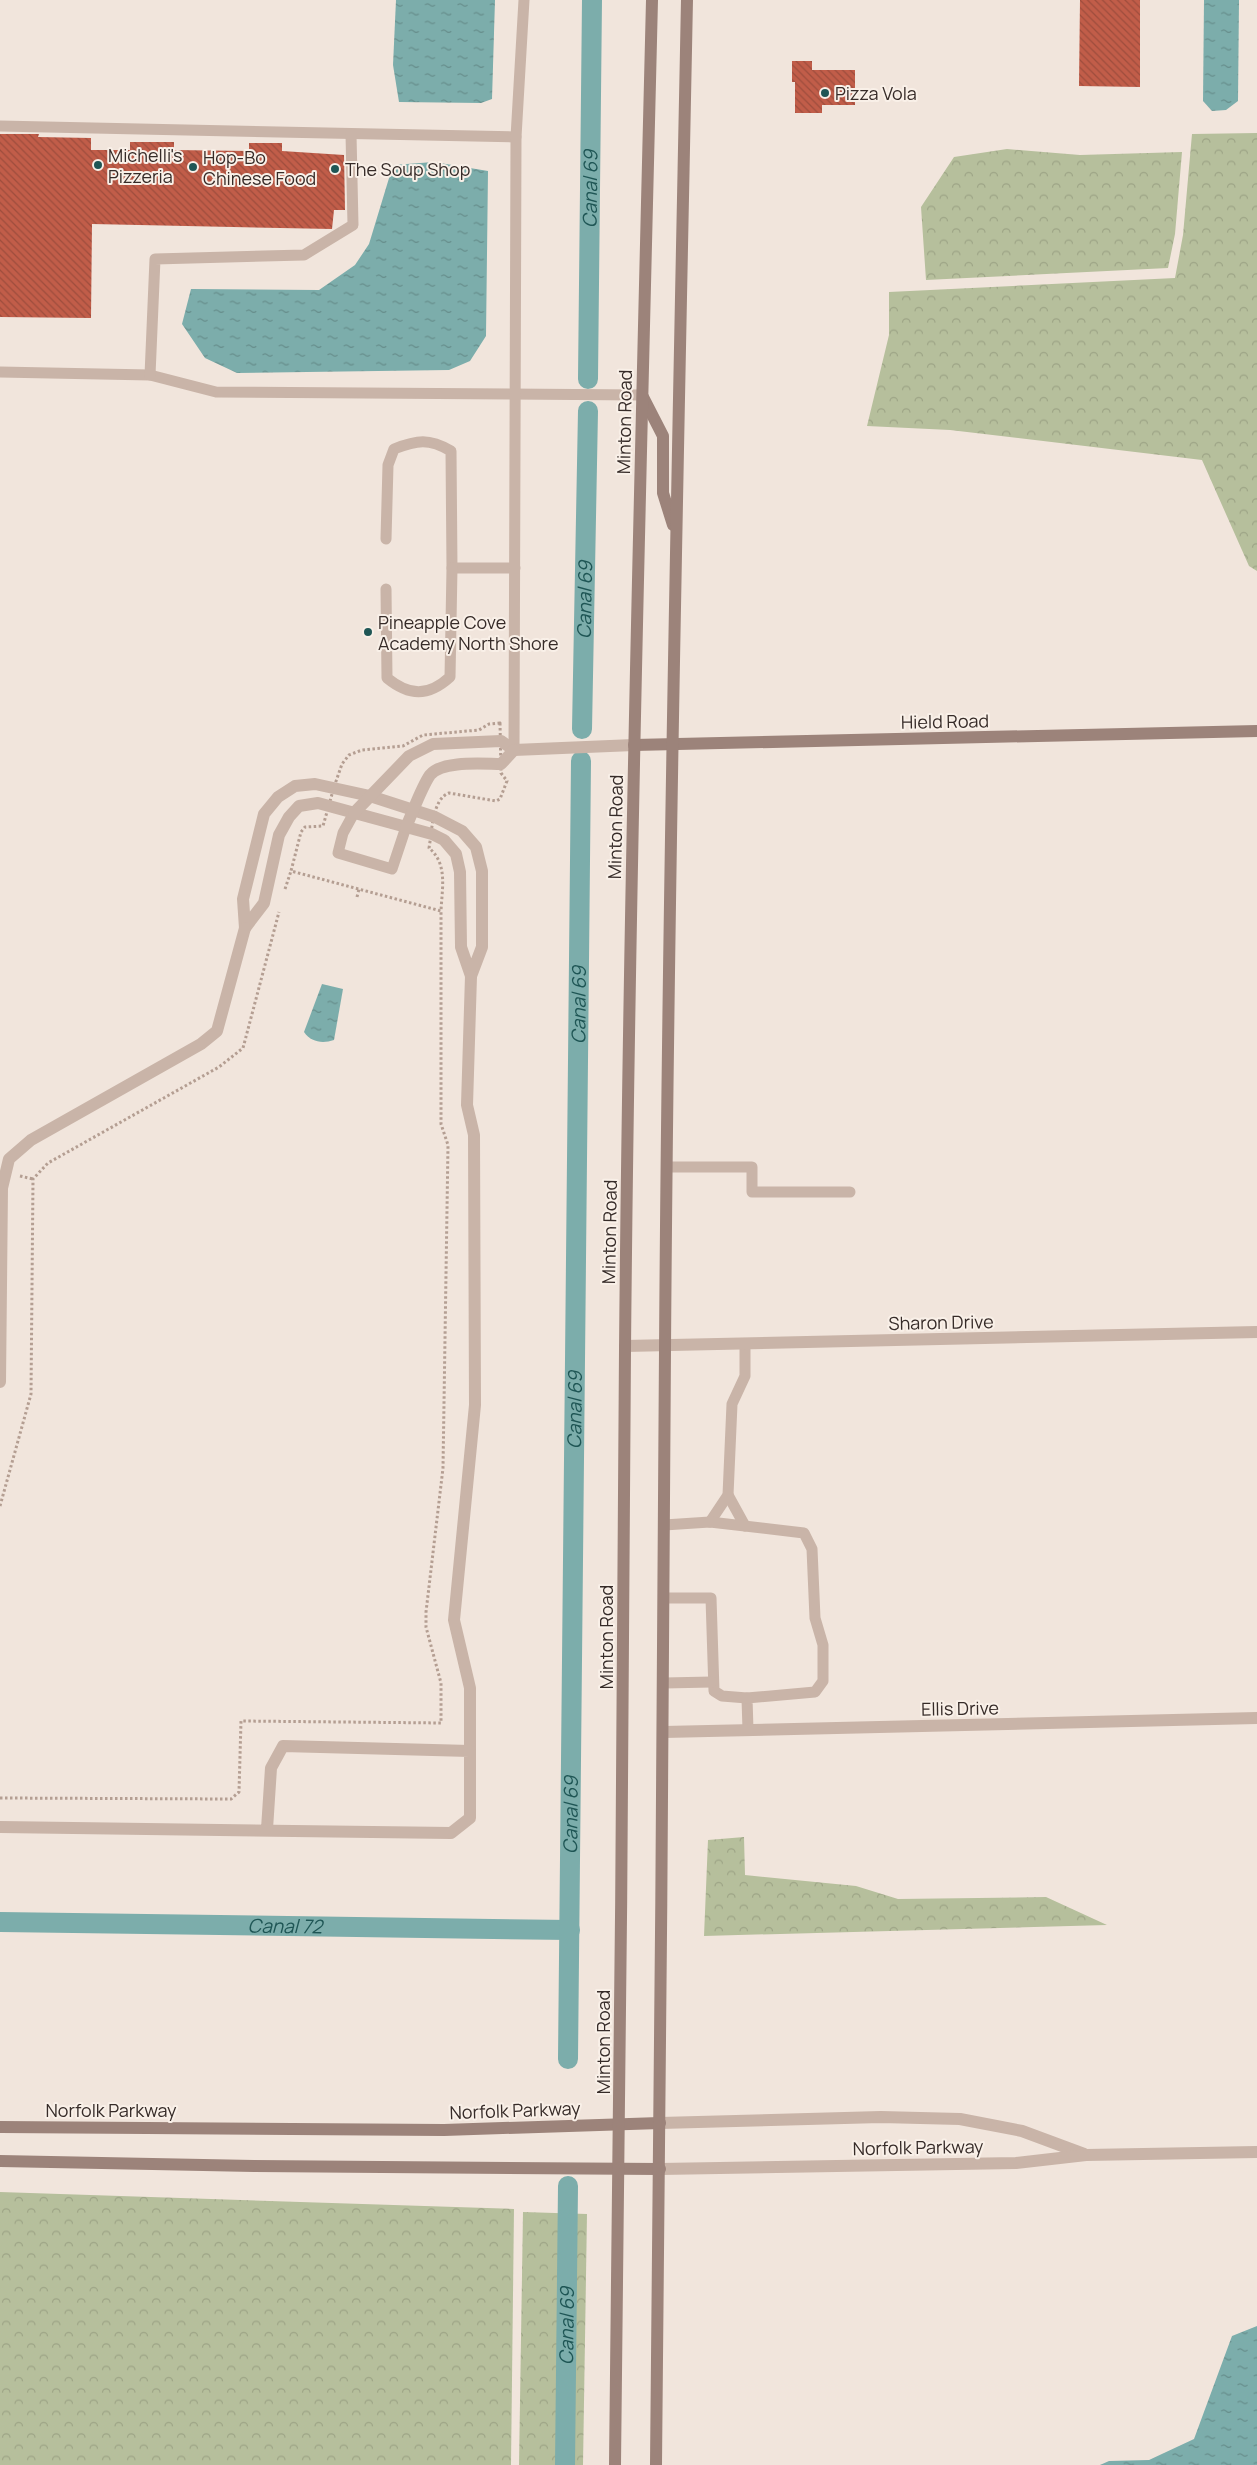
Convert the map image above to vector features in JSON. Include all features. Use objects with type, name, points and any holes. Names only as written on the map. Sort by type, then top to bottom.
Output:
[{"type":"main road","name":"Minton Road","points":[[615,2465],[620,2169],[625,1346],[634,745],[652,0]]},
{"type":"main road","points":[[656,2465],[664,1732],[665,1346],[673,744],[687,0]]},
{"type":"main road","points":[[642,395],[663,436],[663,493],[677,536]]},
{"type":"main road","name":"Hield Road","points":[[634,745],[1257,732]]},
{"type":"main road","name":"Norfolk Parkway","points":[[0,2127],[444,2130],[660,2123]]},
{"type":"main road","name":"Norfolk Parkway","points":[[0,2161],[254,2166],[660,2169]]},
{"type":"street","points":[[354,813],[410,756],[433,744],[501,742],[514,750],[634,745]]},
{"type":"street","points":[[406,827],[431,774],[440,768],[458,764],[501,764],[514,750]]},
{"type":"street","points":[[0,1382],[1,1204],[4,1174],[9,1159],[31,1140],[202,1044],[217,1031],[245,928],[243,899],[264,814],[278,797],[295,786],[315,784],[370,796],[414,810],[445,820],[462,831],[476,848],[482,871],[482,947],[471,976],[467,1105],[474,1135],[475,1405],[454,1620],[470,1688],[470,1818],[451,1833],[267,1829],[0,1827]]},
{"type":"street","points":[[245,928],[264,903],[279,835],[289,817],[299,806],[318,803],[432,834],[444,840],[456,854],[460,872],[461,947],[471,976]]},
{"type":"street","points":[[249,875],[269,880]]},
{"type":"street","points":[[460,927],[482,927]]},
{"type":"street","name":"Sharon Drive","points":[[625,1346],[1257,1332]]},
{"type":"street","name":"Ellis Drive","points":[[664,1732],[1257,1718]]},
{"type":"street","points":[[267,1829],[270,1768],[283,1746],[470,1751]]},
{"type":"street","name":"Norfolk Parkway","points":[[660,2123],[881,2117],[960,2119],[1022,2131],[1086,2155]]},
{"type":"street","name":"Norfolk Parkway","points":[[660,2169],[1016,2163],[1086,2155],[1257,2152]]},
{"type":"lane","points":[[514,750],[516,137],[524,0]]},
{"type":"lane","points":[[0,126],[516,137]]},
{"type":"lane","points":[[150,376],[155,259],[304,254],[352,225],[351,134]]},
{"type":"lane","points":[[0,372],[150,376],[216,392],[642,395]]},
{"type":"lane","points":[[386,540],[388,465],[394,449],[412,442],[436,442],[451,451],[452,568],[450,677],[438,688],[418,692],[398,687],[387,678],[386,589]]},
{"type":"lane","points":[[452,568],[515,568]]},
{"type":"lane","points":[[354,813],[343,833],[338,853],[392,869],[406,827]]},
{"type":"lane","points":[[668,1167],[752,1166],[752,1192],[850,1192]]},
{"type":"lane","points":[[710,1522],[728,1495],[732,1404],[745,1376],[745,1344]]},
{"type":"lane","points":[[728,1495],[746,1526]]},
{"type":"lane","points":[[664,1525],[710,1522],[804,1533],[812,1549],[815,1618],[823,1645],[823,1681],[815,1692],[747,1698],[722,1696],[714,1691],[712,1682],[711,1598],[664,1598]]},
{"type":"lane","points":[[664,1683],[712,1682]]},
{"type":"lane","points":[[747,1698],[748,1730]]},
{"type":"path","points":[[283,897],[291,871]]},
{"type":"path","points":[[357,897],[359,889]]},
{"type":"path","points":[[0,1506],[31,1394],[33,1180],[48,1163],[219,1067],[243,1048],[280,906]]},
{"type":"path","points":[[0,1798],[231,1799],[240,1792],[241,1721],[441,1723],[441,1683],[426,1627],[426,1612],[443,1468],[448,1145],[441,1124],[441,911]]},
{"type":"green space","points":[[1257,133],[1257,571],[1249,566],[1202,460],[950,430],[867,426],[889,335],[889,292],[1175,278],[1183,235],[1192,134]]},
{"type":"green space","points":[[1007,149],[1080,155],[1182,152],[1175,234],[1168,268],[926,280],[921,207],[954,157]]},
{"type":"green space","points":[[744,1837],[745,1875],[856,1886],[898,1899],[1046,1897],[1107,1925],[704,1936],[708,1840]]},
{"type":"green space","points":[[0,2192],[514,2209],[511,2465],[0,2465]]},
{"type":"green space","points":[[523,2212],[587,2214],[583,2465],[519,2465]]},
{"type":"water","points":[[396,0],[495,0],[492,99],[481,103],[399,102],[393,65]]},
{"type":"water","points":[[1204,0],[1239,0],[1238,101],[1226,110],[1212,111],[1203,101]]},
{"type":"water","points":[[434,162],[488,171],[486,336],[470,361],[449,370],[237,373],[205,358],[182,324],[191,289],[319,290],[355,265],[369,244],[393,165]]},
{"type":"water","points":[[322,984],[343,989],[334,1040],[325,1042],[313,1040],[304,1032]]},
{"type":"water","points":[[1257,2326],[1257,2465],[1100,2465],[1109,2461],[1149,2460],[1194,2439],[1232,2336]]},
{"type":"building","points":[[1080,0],[1140,0],[1140,87],[1079,86]]},
{"type":"building","name":"Pizza Vola","points":[[792,61],[812,61],[812,70],[855,70],[855,105],[822,105],[822,113],[795,113],[795,82],[792,82]]},
{"type":"building","points":[[0,134],[39,134],[38,137],[91,138],[91,150],[130,150],[130,142],[174,142],[174,150],[249,151],[249,143],[282,143],[282,151],[344,155],[345,210],[334,210],[332,229],[92,224],[91,318],[0,317]]},
{"type":"waterway","name":"Canal 69","points":[[588,379],[592,0]]},
{"type":"waterway","name":"Canal 69","points":[[582,729],[588,411]]},
{"type":"waterway","name":"Canal 69","points":[[568,2059],[581,761]]},
{"type":"waterway","name":"Canal 72","points":[[0,1922],[570,1930]]},
{"type":"waterway","name":"Canal 69","points":[[565,2465],[568,2186]]},
{"type":"place","name":"Pizza Vola","points":[[825,93]]},
{"type":"place","name":"Michelli's Pizzeria","points":[[98,165]]},
{"type":"place","name":"Hop-Bo Chinese Food","points":[[193,167]]},
{"type":"place","name":"The Soup Shop","points":[[335,169]]},
{"type":"place","name":"Pineapple Cove Academy North Shore","points":[[368,632]]}]
